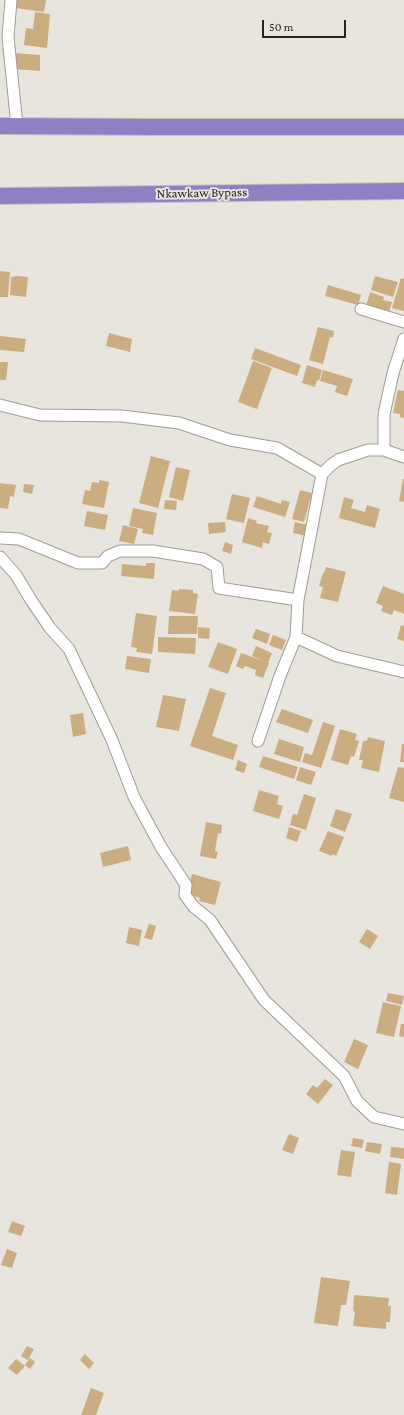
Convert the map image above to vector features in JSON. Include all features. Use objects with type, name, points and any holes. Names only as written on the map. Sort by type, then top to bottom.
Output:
[{"type":"highway","points":[[0,126],[404,127]]},
{"type":"highway","name":"Nkawkaw Bypass","points":[[0,196],[404,191]]},
{"type":"street","points":[[11,0],[8,37],[17,126]]},
{"type":"street","points":[[361,309],[404,322]]},
{"type":"street","points":[[384,450],[384,414],[393,373],[404,339]]},
{"type":"street","points":[[0,405],[40,416],[122,416],[179,423],[230,440],[277,448],[322,474]]},
{"type":"street","points":[[258,741],[280,676],[296,637],[298,600],[322,474],[331,465],[353,454],[368,450],[384,450],[404,457]]},
{"type":"street","points":[[0,538],[19,538],[78,563],[102,563],[108,556],[120,551],[153,551],[203,559],[217,567],[219,588],[298,600]]},
{"type":"street","points":[[0,557],[16,575],[50,628],[69,650],[112,740],[134,797],[161,847],[186,885],[185,895],[194,907],[210,920],[264,1000],[344,1076],[357,1101],[374,1116],[404,1124]]},
{"type":"street","points":[[296,637],[337,656],[404,672]]},
{"type":"building","points":[[16,0],[46,0],[44,12],[15,8]]},
{"type":"building","points":[[35,12],[50,14],[47,48],[24,45],[26,28],[33,29]]},
{"type":"building","points":[[14,53],[40,55],[40,71],[13,69]]},
{"type":"building","points":[[0,271],[10,272],[8,297],[0,297]]},
{"type":"building","points":[[375,276],[398,282],[393,297],[371,290]]},
{"type":"building","points":[[11,277],[28,277],[26,297],[10,295]]},
{"type":"building","points":[[401,278],[404,279],[404,311],[392,308]]},
{"type":"building","points":[[328,285],[361,295],[358,305],[325,296]]},
{"type":"building","points":[[370,292],[384,297],[383,300],[392,302],[389,312],[366,306]]},
{"type":"building","points":[[318,327],[334,331],[333,338],[330,337],[323,364],[309,360]]},
{"type":"building","points":[[109,333],[132,339],[130,352],[106,346]]},
{"type":"building","points":[[0,336],[26,339],[24,352],[0,350]]},
{"type":"building","points":[[255,348],[301,365],[297,376],[251,359]]},
{"type":"building","points":[[253,361],[272,368],[257,409],[238,402]]},
{"type":"building","points":[[0,362],[8,362],[6,380],[0,380]]},
{"type":"building","points":[[307,365],[322,370],[319,381],[317,380],[315,387],[302,383]]},
{"type":"building","points":[[323,370],[353,379],[347,396],[335,392],[337,386],[320,381]]},
{"type":"building","points":[[398,390],[404,391],[404,418],[400,417],[400,414],[393,413]]},
{"type":"building","points":[[151,456],[170,461],[158,508],[139,503]]},
{"type":"building","points":[[176,467],[190,470],[183,501],[169,497]]},
{"type":"building","points":[[404,479],[404,502],[399,501]]},
{"type":"building","points":[[99,480],[109,482],[104,508],[82,504],[85,490],[90,491],[92,482],[99,483]]},
{"type":"building","points":[[0,483],[16,485],[14,497],[10,496],[8,509],[0,508]]},
{"type":"building","points":[[24,484],[34,485],[32,494],[23,492]]},
{"type":"building","points":[[300,490],[312,493],[304,522],[292,519]]},
{"type":"building","points":[[232,494],[250,498],[244,523],[226,519]]},
{"type":"building","points":[[257,496],[281,504],[282,500],[290,502],[285,517],[253,507]]},
{"type":"building","points":[[344,497],[354,500],[351,508],[365,512],[367,505],[380,509],[375,528],[339,518]]},
{"type":"building","points":[[165,500],[177,501],[176,510],[164,509]]},
{"type":"building","points":[[133,508],[157,513],[153,535],[142,533],[143,529],[129,526]]},
{"type":"building","points":[[87,511],[108,515],[105,530],[84,526]]},
{"type":"building","points":[[248,518],[257,521],[256,523],[269,526],[267,532],[272,533],[269,544],[263,542],[262,548],[242,542]]},
{"type":"building","points":[[225,522],[226,532],[209,534],[208,523]]},
{"type":"building","points":[[295,522],[308,525],[306,536],[293,533]]},
{"type":"building","points":[[123,525],[138,529],[134,544],[119,541]]},
{"type":"building","points":[[225,542],[233,545],[231,554],[222,551]]},
{"type":"building","points":[[146,563],[155,563],[154,579],[121,576],[122,564],[146,566]]},
{"type":"building","points":[[326,567],[346,572],[338,602],[320,598],[323,587],[319,586]]},
{"type":"building","points":[[383,586],[404,594],[404,614],[394,610],[392,615],[381,611],[383,606],[376,603]]},
{"type":"building","points":[[179,589],[193,590],[193,593],[198,594],[195,614],[169,611],[172,590],[179,591]]},
{"type":"building","points":[[136,613],[157,616],[152,654],[136,652],[137,648],[131,647]]},
{"type":"building","points":[[169,616],[198,616],[197,634],[168,634]]},
{"type":"building","points":[[401,625],[404,626],[404,641],[397,639]]},
{"type":"building","points":[[198,627],[210,628],[209,639],[198,638]]},
{"type":"building","points":[[256,629],[270,634],[267,644],[252,638]]},
{"type":"building","points":[[273,635],[286,640],[282,650],[269,645]]},
{"type":"building","points":[[158,637],[196,638],[195,654],[158,652]]},
{"type":"building","points":[[218,642],[237,649],[228,674],[208,667]]},
{"type":"building","points":[[256,646],[272,653],[268,663],[252,656]]},
{"type":"building","points":[[241,653],[269,663],[263,678],[255,675],[256,670],[245,666],[243,669],[236,666]]},
{"type":"building","points":[[127,656],[151,659],[149,673],[125,669]]},
{"type":"building","points":[[210,688],[226,693],[212,736],[238,745],[233,760],[190,746]]},
{"type":"building","points":[[163,695],[186,699],[179,731],[156,727]]},
{"type":"building","points":[[282,709],[313,720],[308,733],[276,722]]},
{"type":"building","points":[[83,713],[86,734],[73,737],[70,715]]},
{"type":"building","points":[[323,722],[335,726],[321,768],[302,762],[305,753],[312,755]]},
{"type":"building","points":[[340,729],[357,734],[355,740],[359,741],[354,757],[351,756],[348,765],[331,760]]},
{"type":"building","points":[[368,737],[385,741],[379,772],[361,768],[363,760],[359,760],[363,741],[367,741]]},
{"type":"building","points":[[279,739],[304,747],[300,762],[274,754]]},
{"type":"building","points":[[402,744],[404,744],[404,762],[400,762]]},
{"type":"building","points":[[263,756],[298,767],[294,779],[259,767]]},
{"type":"building","points":[[238,760],[247,764],[244,773],[235,770]]},
{"type":"building","points":[[300,767],[316,772],[311,785],[296,780]]},
{"type":"building","points":[[398,767],[404,768],[404,802],[389,798]]},
{"type":"building","points":[[259,790],[279,796],[277,804],[283,806],[279,819],[253,811]]},
{"type":"building","points":[[304,794],[316,798],[306,830],[290,825],[293,814],[297,815]]},
{"type":"building","points":[[336,809],[352,814],[345,832],[330,826]]},
{"type":"building","points":[[206,822],[222,825],[221,834],[218,833],[215,851],[218,852],[216,859],[200,856]]},
{"type":"building","points":[[289,827],[301,831],[297,842],[286,838]]},
{"type":"building","points":[[328,831],[344,837],[336,856],[319,851]]},
{"type":"building","points":[[128,846],[131,860],[103,867],[100,853]]},
{"type":"building","points":[[192,874],[221,882],[215,905],[199,901],[200,898],[187,894]]},
{"type":"building","points":[[149,924],[156,926],[152,940],[144,938]]},
{"type":"building","points":[[129,927],[142,930],[139,946],[126,943]]},
{"type":"building","points":[[367,929],[378,936],[370,949],[359,942]]},
{"type":"building","points":[[388,993],[404,996],[402,1005],[386,1001]]},
{"type":"building","points":[[383,1002],[401,1006],[394,1037],[376,1033]]},
{"type":"building","points":[[401,1024],[404,1024],[404,1037],[399,1036]]},
{"type":"building","points":[[354,1039],[368,1045],[358,1069],[344,1062]]},
{"type":"building","points":[[325,1079],[333,1085],[318,1104],[306,1094],[313,1085],[317,1088]]},
{"type":"building","points":[[289,1134],[299,1138],[293,1154],[282,1150]]},
{"type":"building","points":[[353,1138],[364,1140],[362,1148],[351,1146]]},
{"type":"building","points":[[367,1142],[382,1144],[380,1154],[365,1151]]},
{"type":"building","points":[[391,1147],[404,1148],[404,1159],[390,1157]]},
{"type":"building","points":[[341,1150],[355,1152],[351,1177],[337,1175]]},
{"type":"building","points":[[389,1162],[401,1164],[397,1195],[385,1193]]},
{"type":"building","points":[[12,1221],[25,1226],[21,1236],[8,1232]]},
{"type":"building","points":[[7,1249],[17,1253],[12,1268],[1,1265]]},
{"type":"building","points":[[321,1277],[350,1281],[346,1305],[341,1305],[338,1326],[314,1323]]},
{"type":"building","points":[[354,1295],[389,1298],[388,1306],[391,1306],[390,1322],[386,1322],[386,1329],[353,1326],[355,1312],[353,1311]]},
{"type":"building","points":[[27,1346],[34,1349],[28,1360],[21,1356]]},
{"type":"building","points":[[85,1354],[94,1363],[89,1369],[80,1360]]},
{"type":"building","points":[[30,1358],[35,1362],[30,1369],[25,1365]]},
{"type":"building","points":[[16,1359],[25,1366],[17,1375],[8,1368]]},
{"type":"building","points":[[91,1388],[104,1393],[96,1415],[81,1415]]}]
